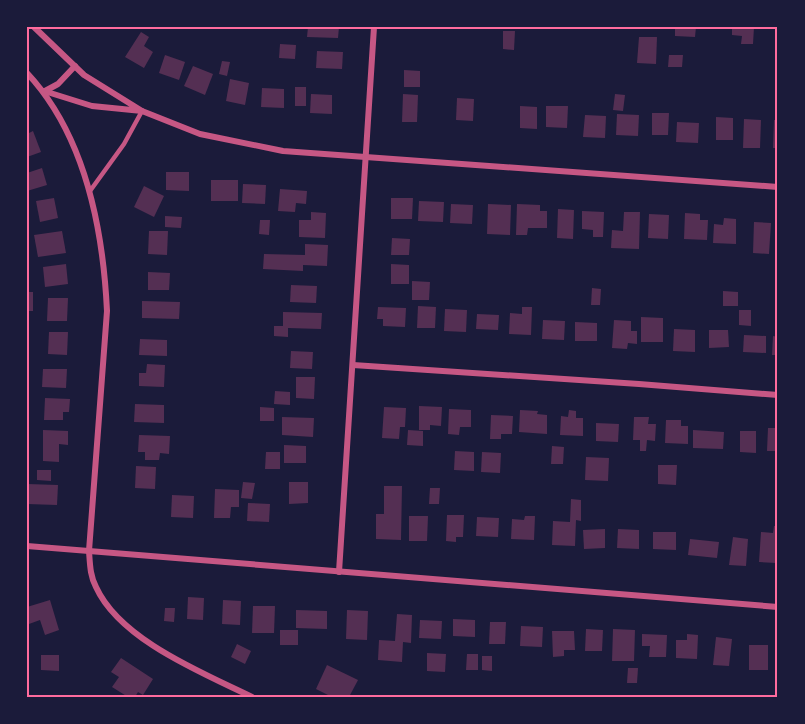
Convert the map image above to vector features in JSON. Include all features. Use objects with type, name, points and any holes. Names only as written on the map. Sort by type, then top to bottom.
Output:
[{"type":"street","points":[[34,27],[84,75],[142,111],[200,134],[241,144],[325,155],[367,156],[778,187]]},
{"type":"street","points":[[339,572],[374,27]]},
{"type":"street","points":[[44,91],[58,84],[75,66]]},
{"type":"street","points":[[27,73],[44,91],[69,138],[90,191],[101,237],[106,273],[107,311],[89,551],[90,570],[96,589],[110,608],[128,626],[169,656],[252,697]]},
{"type":"street","points":[[44,91],[92,106],[142,111]]},
{"type":"street","points":[[353,365],[778,395]]},
{"type":"street","points":[[27,546],[778,607]]},
{"type":"lane","points":[[90,191],[124,144],[142,111]]},
{"type":"building","points":[[308,27],[339,27],[338,38],[307,37]]},
{"type":"building","points":[[675,27],[696,27],[695,37],[675,36]]},
{"type":"building","points":[[732,27],[754,27],[753,44],[741,44],[742,36],[732,35]]},
{"type":"building","points":[[503,31],[515,31],[514,50],[503,49]]},
{"type":"building","points":[[141,32],[149,37],[144,46],[153,52],[144,68],[125,57]]},
{"type":"building","points":[[639,37],[657,37],[656,64],[637,63]]},
{"type":"building","points":[[280,44],[296,45],[295,59],[279,58]]},
{"type":"building","points":[[317,51],[343,52],[342,69],[316,68]]},
{"type":"building","points":[[165,55],[185,62],[179,80],[159,73]]},
{"type":"building","points":[[669,55],[683,55],[682,67],[668,67]]},
{"type":"building","points":[[222,61],[230,62],[227,76],[219,74]]},
{"type":"building","points":[[193,66],[213,74],[205,95],[184,86]]},
{"type":"building","points":[[404,70],[420,71],[420,87],[404,87]]},
{"type":"building","points":[[230,79],[249,83],[245,105],[226,101]]},
{"type":"building","points":[[295,87],[306,87],[306,106],[295,106]]},
{"type":"building","points":[[262,88],[284,89],[284,108],[261,107]]},
{"type":"building","points":[[311,94],[332,95],[332,114],[310,113]]},
{"type":"building","points":[[403,94],[418,95],[417,122],[402,122]]},
{"type":"building","points":[[615,94],[625,95],[623,111],[613,110]]},
{"type":"building","points":[[457,98],[474,99],[473,121],[456,120]]},
{"type":"building","points":[[520,106],[537,107],[537,129],[520,128]]},
{"type":"building","points":[[546,106],[568,106],[567,128],[546,127]]},
{"type":"building","points":[[652,113],[669,113],[668,135],[652,135]]},
{"type":"building","points":[[617,114],[639,115],[638,136],[616,135]]},
{"type":"building","points":[[585,115],[606,116],[605,138],[583,137]]},
{"type":"building","points":[[716,117],[733,118],[733,140],[716,140]]},
{"type":"building","points":[[744,119],[761,120],[760,148],[743,148]]},
{"type":"building","points":[[774,120],[778,120],[778,148],[773,148]]},
{"type":"building","points":[[677,122],[699,123],[698,143],[676,142]]},
{"type":"building","points":[[33,131],[41,152],[27,157],[27,134]]},
{"type":"building","points":[[42,168],[47,185],[27,191],[27,173]]},
{"type":"building","points":[[166,172],[189,172],[189,191],[166,190]]},
{"type":"building","points":[[211,180],[238,180],[238,201],[211,201]]},
{"type":"building","points":[[243,184],[266,185],[265,204],[242,203]]},
{"type":"building","points":[[144,186],[164,196],[154,217],[134,207]]},
{"type":"building","points":[[280,189],[307,191],[306,204],[296,203],[295,212],[278,211]]},
{"type":"building","points":[[54,198],[58,218],[40,222],[36,201]]},
{"type":"building","points":[[391,198],[413,198],[412,219],[391,219]]},
{"type":"building","points":[[419,201],[444,202],[443,222],[418,221]]},
{"type":"building","points":[[451,204],[473,205],[472,224],[450,223]]},
{"type":"building","points":[[488,204],[511,205],[510,235],[487,234]]},
{"type":"building","points":[[517,204],[540,205],[540,211],[547,211],[547,228],[528,228],[527,235],[516,235]]},
{"type":"building","points":[[558,209],[574,210],[573,239],[557,238]]},
{"type":"building","points":[[582,211],[604,212],[603,237],[593,237],[593,230],[582,229]]},
{"type":"building","points":[[311,212],[326,213],[325,238],[299,237],[299,220],[311,220]]},
{"type":"building","points":[[624,212],[640,212],[639,249],[611,248],[612,230],[623,231]]},
{"type":"building","points":[[685,213],[700,214],[700,220],[708,220],[707,240],[684,239]]},
{"type":"building","points":[[649,214],[669,215],[668,239],[648,238]]},
{"type":"building","points":[[165,216],[182,217],[181,228],[165,227]]},
{"type":"building","points":[[724,218],[736,219],[736,244],[713,243],[714,224],[723,225]]},
{"type":"building","points":[[260,220],[270,220],[269,235],[259,234]]},
{"type":"building","points":[[754,222],[771,223],[769,254],[753,253]]},
{"type":"building","points":[[62,231],[66,253],[38,257],[34,235]]},
{"type":"building","points":[[149,231],[168,231],[167,255],[148,254]]},
{"type":"building","points":[[392,238],[410,239],[409,255],[391,255]]},
{"type":"building","points":[[305,244],[328,245],[327,266],[303,265],[303,271],[263,269],[264,254],[305,255]]},
{"type":"building","points":[[66,264],[68,284],[45,287],[43,267]]},
{"type":"building","points":[[391,264],[409,265],[409,284],[391,284]]},
{"type":"building","points":[[148,272],[170,273],[169,290],[148,290]]},
{"type":"building","points":[[412,281],[430,282],[429,300],[412,300]]},
{"type":"building","points":[[291,285],[317,286],[316,303],[290,302]]},
{"type":"building","points":[[592,288],[601,289],[600,305],[591,305]]},
{"type":"building","points":[[723,291],[738,292],[738,306],[723,306]]},
{"type":"building","points":[[27,292],[33,292],[33,311],[27,311]]},
{"type":"building","points":[[48,298],[68,298],[67,321],[47,321]]},
{"type":"building","points":[[142,301],[180,302],[179,319],[142,318]]},
{"type":"building","points":[[418,306],[436,307],[435,328],[417,328]]},
{"type":"building","points":[[378,307],[406,308],[405,327],[383,326],[383,319],[377,319]]},
{"type":"building","points":[[522,307],[532,307],[531,335],[509,334],[510,313],[522,314]]},
{"type":"building","points":[[445,309],[467,310],[466,332],[444,331]]},
{"type":"building","points":[[739,310],[751,310],[751,326],[739,325]]},
{"type":"building","points":[[283,312],[322,313],[321,329],[288,328],[288,337],[274,336],[274,326],[283,326]]},
{"type":"building","points":[[477,314],[499,315],[498,330],[476,329]]},
{"type":"building","points":[[641,317],[663,318],[663,342],[641,342]]},
{"type":"building","points":[[543,320],[565,321],[564,340],[542,339]]},
{"type":"building","points":[[614,320],[631,321],[631,331],[637,331],[637,344],[628,343],[627,349],[612,348]]},
{"type":"building","points":[[575,322],[597,323],[597,341],[575,341]]},
{"type":"building","points":[[674,329],[695,330],[695,352],[673,351]]},
{"type":"building","points":[[709,330],[728,330],[729,347],[709,348]]},
{"type":"building","points":[[49,332],[68,332],[67,355],[48,354]]},
{"type":"building","points":[[744,335],[766,336],[766,353],[743,352]]},
{"type":"building","points":[[773,336],[778,337],[778,355],[772,355]]},
{"type":"building","points":[[140,339],[167,340],[167,356],[139,355]]},
{"type":"building","points":[[291,351],[313,352],[312,369],[290,368]]},
{"type":"building","points":[[147,364],[165,365],[164,387],[139,386],[139,373],[146,373]]},
{"type":"building","points":[[43,369],[67,369],[66,388],[42,387]]},
{"type":"building","points":[[296,377],[315,377],[314,399],[296,398]]},
{"type":"building","points":[[275,391],[290,392],[290,405],[274,404]]},
{"type":"building","points":[[45,398],[70,399],[69,412],[63,412],[63,420],[44,420]]},
{"type":"building","points":[[135,404],[164,405],[164,423],[134,422]]},
{"type":"building","points":[[419,406],[442,407],[441,426],[430,425],[430,430],[419,430]]},
{"type":"building","points":[[260,407],[274,408],[274,421],[260,421]]},
{"type":"building","points":[[384,407],[406,408],[405,427],[400,427],[399,439],[382,438]]},
{"type":"building","points":[[449,409],[471,410],[471,427],[460,427],[459,435],[448,434]]},
{"type":"building","points":[[520,410],[538,411],[537,414],[547,415],[547,434],[519,432]]},
{"type":"building","points":[[569,410],[576,411],[576,418],[583,418],[583,436],[560,435],[561,416],[568,417]]},
{"type":"building","points":[[491,415],[513,416],[512,434],[501,434],[501,439],[490,439]]},
{"type":"building","points":[[282,417],[314,418],[313,437],[282,435]]},
{"type":"building","points":[[634,417],[649,417],[648,424],[656,424],[655,441],[647,440],[646,451],[640,451],[640,440],[633,440]]},
{"type":"building","points":[[666,420],[681,420],[681,426],[688,426],[688,444],[665,443]]},
{"type":"building","points":[[596,423],[619,424],[618,442],[596,441]]},
{"type":"building","points":[[768,428],[778,428],[778,451],[767,451]]},
{"type":"building","points":[[43,430],[68,431],[68,445],[59,444],[59,462],[43,461]]},
{"type":"building","points":[[408,430],[423,431],[423,446],[407,445]]},
{"type":"building","points":[[693,430],[724,432],[723,449],[693,448]]},
{"type":"building","points":[[740,431],[756,431],[756,453],[740,452]]},
{"type":"building","points":[[139,435],[170,436],[169,454],[160,453],[159,460],[145,460],[145,452],[138,452]]},
{"type":"building","points":[[284,445],[306,446],[306,463],[284,463]]},
{"type":"building","points":[[552,446],[564,447],[563,464],[551,464]]},
{"type":"building","points":[[455,451],[474,452],[474,471],[454,470]]},
{"type":"building","points":[[266,452],[280,452],[280,469],[265,469]]},
{"type":"building","points":[[482,452],[501,453],[500,473],[481,472]]},
{"type":"building","points":[[586,457],[609,458],[608,481],[585,480]]},
{"type":"building","points":[[658,465],[677,465],[676,485],[658,484]]},
{"type":"building","points":[[136,466],[156,467],[155,489],[135,488]]},
{"type":"building","points":[[37,470],[51,470],[51,481],[37,480]]},
{"type":"building","points":[[243,482],[255,483],[252,499],[241,498]]},
{"type":"building","points":[[289,482],[308,482],[308,503],[289,504]]},
{"type":"building","points":[[27,484],[58,485],[57,505],[27,504]]},
{"type":"building","points":[[384,486],[402,486],[401,540],[376,539],[376,514],[384,514]]},
{"type":"building","points":[[430,488],[440,488],[439,504],[429,504]]},
{"type":"building","points":[[215,489],[239,490],[239,507],[231,507],[230,518],[214,518]]},
{"type":"building","points":[[172,495],[194,496],[193,518],[171,517]]},
{"type":"building","points":[[571,499],[581,500],[581,521],[576,520],[575,546],[552,545],[553,521],[570,522]]},
{"type":"building","points":[[248,503],[270,504],[269,522],[247,521]]},
{"type":"building","points":[[447,515],[464,515],[463,537],[456,537],[456,542],[446,541]]},
{"type":"building","points":[[409,516],[428,516],[427,541],[409,541]]},
{"type":"building","points":[[525,516],[535,516],[534,540],[511,539],[512,519],[524,520]]},
{"type":"building","points":[[477,517],[499,518],[498,537],[476,536]]},
{"type":"building","points":[[774,526],[778,526],[776,563],[759,562],[761,532],[773,533]]},
{"type":"building","points":[[605,529],[605,548],[584,549],[583,530]]},
{"type":"building","points":[[618,529],[639,530],[639,549],[617,548]]},
{"type":"building","points":[[653,532],[676,532],[676,550],[653,549]]},
{"type":"building","points":[[733,537],[748,539],[746,566],[729,565]]},
{"type":"building","points":[[690,539],[719,542],[717,558],[688,555]]},
{"type":"building","points":[[188,597],[204,598],[203,620],[187,619]]},
{"type":"building","points":[[50,600],[59,630],[45,635],[40,620],[29,624],[27,607]]},
{"type":"building","points":[[223,600],[241,601],[240,625],[222,624]]},
{"type":"building","points":[[253,606],[275,606],[274,633],[252,633]]},
{"type":"building","points":[[165,608],[175,608],[174,622],[164,621]]},
{"type":"building","points":[[296,610],[327,611],[327,629],[296,628]]},
{"type":"building","points":[[347,610],[368,611],[367,640],[346,639]]},
{"type":"building","points":[[397,614],[412,615],[411,643],[403,642],[402,662],[378,660],[379,640],[395,641]]},
{"type":"building","points":[[453,619],[475,620],[475,637],[453,636]]},
{"type":"building","points":[[420,620],[442,621],[441,639],[419,638]]},
{"type":"building","points":[[490,622],[506,622],[505,644],[489,644]]},
{"type":"building","points":[[521,626],[543,627],[542,647],[520,646]]},
{"type":"building","points":[[586,629],[603,630],[602,651],[585,651]]},
{"type":"building","points":[[613,629],[635,630],[634,661],[612,661]]},
{"type":"building","points":[[280,630],[298,630],[298,645],[280,645]]},
{"type":"building","points":[[552,631],[574,631],[575,650],[564,650],[564,656],[553,657]]},
{"type":"building","points":[[642,634],[667,635],[666,657],[649,657],[650,646],[642,646]]},
{"type":"building","points":[[687,634],[698,635],[697,659],[676,658],[676,640],[687,640]]},
{"type":"building","points":[[716,637],[732,639],[729,666],[713,665]]},
{"type":"building","points":[[237,644],[251,651],[245,664],[231,657]]},
{"type":"building","points":[[749,645],[768,645],[768,670],[749,670]]},
{"type":"building","points":[[427,653],[446,654],[445,672],[427,671]]},
{"type":"building","points":[[467,654],[478,654],[478,670],[466,670]]},
{"type":"building","points":[[41,655],[59,655],[59,671],[41,670]]},
{"type":"building","points":[[482,656],[492,656],[492,671],[482,670]]},
{"type":"building","points":[[121,658],[153,679],[143,695],[138,692],[135,697],[128,697],[112,687],[119,677],[111,672]]},
{"type":"building","points":[[327,665],[358,680],[349,697],[332,697],[316,689]]},
{"type":"building","points":[[628,668],[638,668],[637,683],[627,683]]}]
